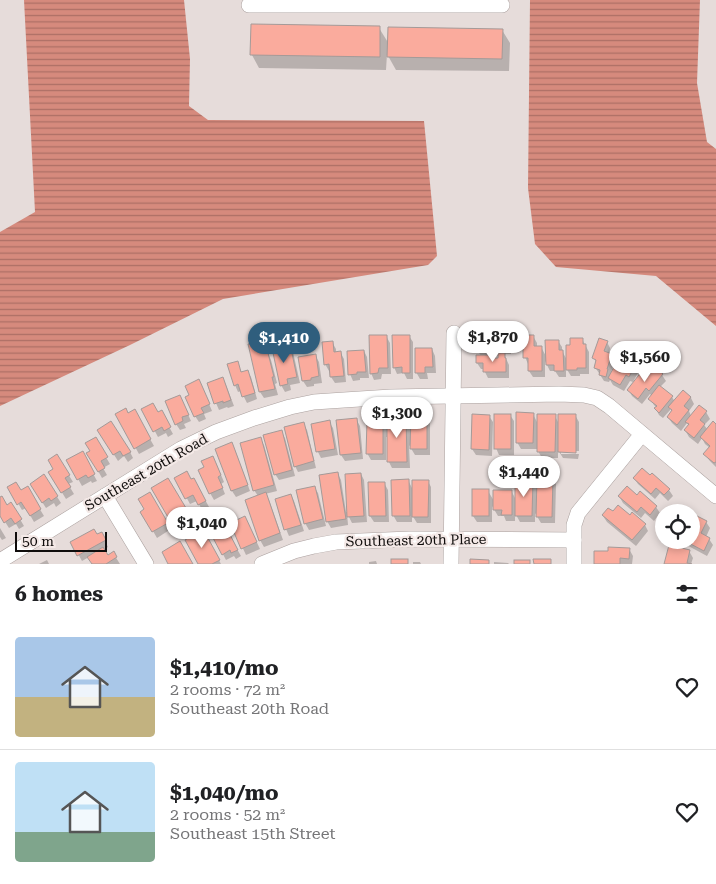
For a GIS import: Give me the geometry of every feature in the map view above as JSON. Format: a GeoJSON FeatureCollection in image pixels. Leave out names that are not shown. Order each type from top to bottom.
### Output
{"type":"FeatureCollection","features":[{"type":"Feature","properties":{"kind":"street"},"geometry":{"type":"LineString","coordinates":[[249,4],[301,2],[502,5]]}},
{"type":"Feature","properties":{"kind":"street"},"geometry":{"type":"LineString","coordinates":[[451,564],[454,333]]}},
{"type":"Feature","properties":{"kind":"street","name":"Southeast 20th Road"},"geometry":{"type":"LineString","coordinates":[[0,561],[181,449],[216,432],[254,418],[314,402],[391,396],[560,394],[584,395],[597,398],[716,496]]}},
{"type":"Feature","properties":{"kind":"street"},"geometry":{"type":"LineString","coordinates":[[574,564],[574,525],[578,513],[642,434]]}},
{"type":"Feature","properties":{"kind":"street"},"geometry":{"type":"LineString","coordinates":[[105,496],[146,564]]}},
{"type":"Feature","properties":{"kind":"street","name":"Southeast 20th Place"},"geometry":{"type":"LineString","coordinates":[[262,564],[314,546],[336,542],[451,539],[574,540]]}},
{"type":"Feature","properties":{"kind":"shaded area"},"geometry":{"type":"Polygon","coordinates":[[[24,0],[184,0],[190,59],[189,106],[208,120],[424,121],[437,256],[428,265],[223,299],[0,406],[0,232],[35,212],[24,0]]]}},
{"type":"Feature","properties":{"kind":"shaded area"},"geometry":{"type":"Polygon","coordinates":[[[530,0],[700,0],[697,83],[707,142],[716,149],[716,326],[656,276],[556,267],[535,244],[528,188],[530,0]]]}},
{"type":"Feature","properties":{"kind":"building"},"geometry":{"type":"Polygon","coordinates":[[[251,24],[380,26],[380,57],[250,55],[251,24]]]}},
{"type":"Feature","properties":{"kind":"building"},"geometry":{"type":"Polygon","coordinates":[[[388,27],[503,29],[502,59],[387,57],[388,27]]]}},
{"type":"Feature","properties":{"kind":"building"},"geometry":{"type":"Polygon","coordinates":[[[508,328],[508,348],[475,349],[474,329],[508,328]]]}},
{"type":"Feature","properties":{"kind":"building"},"geometry":{"type":"Polygon","coordinates":[[[369,335],[387,335],[388,368],[379,368],[378,373],[370,374],[369,335]]]}},
{"type":"Feature","properties":{"kind":"building"},"geometry":{"type":"Polygon","coordinates":[[[392,335],[410,335],[410,373],[402,373],[402,367],[393,368],[392,335]]]}},
{"type":"Feature","properties":{"kind":"building"},"geometry":{"type":"Polygon","coordinates":[[[523,335],[534,335],[534,346],[542,346],[542,371],[528,371],[528,358],[523,358],[523,335]]]}},
{"type":"Feature","properties":{"kind":"building"},"geometry":{"type":"Polygon","coordinates":[[[570,338],[583,338],[583,344],[586,344],[586,368],[566,370],[566,345],[570,345],[570,338]]]}},
{"type":"Feature","properties":{"kind":"building"},"geometry":{"type":"Polygon","coordinates":[[[599,338],[608,341],[604,351],[612,354],[606,377],[599,375],[600,370],[594,368],[596,360],[592,358],[599,338]]]}},
{"type":"Feature","properties":{"kind":"building"},"geometry":{"type":"Polygon","coordinates":[[[545,340],[559,340],[559,350],[563,350],[564,371],[554,371],[554,365],[546,365],[545,340]]]}},
{"type":"Feature","properties":{"kind":"building"},"geometry":{"type":"Polygon","coordinates":[[[264,341],[274,377],[272,377],[275,389],[259,392],[248,344],[264,341]]]}},
{"type":"Feature","properties":{"kind":"building"},"geometry":{"type":"Polygon","coordinates":[[[333,341],[334,352],[341,351],[344,376],[330,377],[329,364],[324,365],[322,342],[333,341]]]}},
{"type":"Feature","properties":{"kind":"building"},"geometry":{"type":"Polygon","coordinates":[[[290,344],[297,377],[287,379],[288,384],[280,386],[272,348],[290,344]]]}},
{"type":"Feature","properties":{"kind":"building"},"geometry":{"type":"Polygon","coordinates":[[[415,348],[432,348],[433,367],[425,367],[425,373],[415,373],[415,348]]]}},
{"type":"Feature","properties":{"kind":"building"},"geometry":{"type":"Polygon","coordinates":[[[364,350],[366,372],[348,375],[347,351],[364,350]]]}},
{"type":"Feature","properties":{"kind":"building"},"geometry":{"type":"Polygon","coordinates":[[[632,351],[640,356],[629,377],[626,375],[620,385],[608,378],[620,356],[627,360],[632,351]]]}},
{"type":"Feature","properties":{"kind":"building"},"geometry":{"type":"Polygon","coordinates":[[[498,353],[505,353],[506,372],[483,372],[483,363],[476,363],[476,355],[495,355],[495,358],[498,358],[498,353]]]}},
{"type":"Feature","properties":{"kind":"building"},"geometry":{"type":"Polygon","coordinates":[[[316,354],[319,376],[311,378],[311,380],[302,381],[298,357],[316,354]]]}},
{"type":"Feature","properties":{"kind":"building"},"geometry":{"type":"Polygon","coordinates":[[[238,361],[241,372],[248,370],[255,393],[242,397],[238,384],[234,386],[227,364],[238,361]]]}},
{"type":"Feature","properties":{"kind":"building"},"geometry":{"type":"Polygon","coordinates":[[[655,367],[663,374],[649,391],[646,388],[638,399],[627,390],[642,371],[648,376],[655,367]]]}},
{"type":"Feature","properties":{"kind":"building"},"geometry":{"type":"Polygon","coordinates":[[[223,377],[231,400],[214,404],[207,383],[223,377]]]}},
{"type":"Feature","properties":{"kind":"building"},"geometry":{"type":"Polygon","coordinates":[[[199,379],[210,404],[201,408],[204,413],[194,417],[185,397],[189,395],[185,386],[199,379]]]}},
{"type":"Feature","properties":{"kind":"building"},"geometry":{"type":"Polygon","coordinates":[[[659,385],[673,396],[659,413],[654,408],[657,406],[648,399],[659,385]]]}},
{"type":"Feature","properties":{"kind":"building"},"geometry":{"type":"Polygon","coordinates":[[[683,390],[691,397],[684,406],[689,410],[677,425],[667,417],[672,410],[668,407],[683,390]]]}},
{"type":"Feature","properties":{"kind":"building"},"geometry":{"type":"Polygon","coordinates":[[[180,395],[189,415],[182,417],[183,421],[175,425],[165,401],[180,395]]]}},
{"type":"Feature","properties":{"kind":"building"},"geometry":{"type":"Polygon","coordinates":[[[153,403],[158,412],[162,410],[171,427],[164,431],[162,427],[153,432],[141,409],[153,403]]]}},
{"type":"Feature","properties":{"kind":"building"},"geometry":{"type":"Polygon","coordinates":[[[699,405],[707,411],[700,420],[705,424],[694,438],[684,430],[689,424],[685,422],[699,405]]]}},
{"type":"Feature","properties":{"kind":"building"},"geometry":{"type":"Polygon","coordinates":[[[126,408],[128,413],[135,409],[151,439],[134,449],[115,414],[126,408]]]}},
{"type":"Feature","properties":{"kind":"building"},"geometry":{"type":"Polygon","coordinates":[[[516,412],[534,413],[533,443],[516,443],[516,412]]]}},
{"type":"Feature","properties":{"kind":"building"},"geometry":{"type":"Polygon","coordinates":[[[472,414],[490,415],[489,450],[471,449],[472,414]]]}},
{"type":"Feature","properties":{"kind":"building"},"geometry":{"type":"Polygon","coordinates":[[[494,414],[511,414],[511,449],[494,449],[494,414]]]}},
{"type":"Feature","properties":{"kind":"building"},"geometry":{"type":"Polygon","coordinates":[[[537,414],[556,414],[555,452],[537,452],[537,414]]]}},
{"type":"Feature","properties":{"kind":"building"},"geometry":{"type":"Polygon","coordinates":[[[558,414],[576,414],[576,453],[558,452],[558,414]]]}},
{"type":"Feature","properties":{"kind":"building"},"geometry":{"type":"Polygon","coordinates":[[[387,415],[406,415],[407,462],[387,462],[387,415]]]}},
{"type":"Feature","properties":{"kind":"building"},"geometry":{"type":"Polygon","coordinates":[[[411,416],[427,417],[427,449],[410,449],[411,416]]]}},
{"type":"Feature","properties":{"kind":"building"},"geometry":{"type":"Polygon","coordinates":[[[357,418],[361,453],[340,455],[336,420],[357,418]]]}},
{"type":"Feature","properties":{"kind":"building"},"geometry":{"type":"Polygon","coordinates":[[[330,420],[335,449],[316,452],[311,424],[330,420]]]}},
{"type":"Feature","properties":{"kind":"building"},"geometry":{"type":"Polygon","coordinates":[[[111,421],[131,452],[123,456],[120,451],[113,455],[97,430],[111,421]]]}},
{"type":"Feature","properties":{"kind":"building"},"geometry":{"type":"Polygon","coordinates":[[[367,421],[383,421],[383,454],[366,454],[367,421]]]}},
{"type":"Feature","properties":{"kind":"building"},"geometry":{"type":"Polygon","coordinates":[[[713,421],[716,424],[716,462],[714,463],[703,454],[710,446],[700,437],[713,421]]]}},
{"type":"Feature","properties":{"kind":"building"},"geometry":{"type":"Polygon","coordinates":[[[304,422],[314,461],[294,467],[284,427],[304,422]]]}},
{"type":"Feature","properties":{"kind":"building"},"geometry":{"type":"Polygon","coordinates":[[[282,430],[292,470],[274,475],[263,435],[282,430]]]}},
{"type":"Feature","properties":{"kind":"building"},"geometry":{"type":"Polygon","coordinates":[[[96,437],[108,457],[101,461],[105,468],[98,472],[86,453],[90,451],[85,443],[96,437]]]}},
{"type":"Feature","properties":{"kind":"building"},"geometry":{"type":"Polygon","coordinates":[[[261,437],[274,485],[253,491],[240,443],[261,437]]]}},
{"type":"Feature","properties":{"kind":"building"},"geometry":{"type":"Polygon","coordinates":[[[232,442],[248,485],[231,491],[215,449],[232,442]]]}},
{"type":"Feature","properties":{"kind":"building"},"geometry":{"type":"Polygon","coordinates":[[[83,451],[95,474],[88,478],[86,475],[77,480],[66,460],[83,451]]]}},
{"type":"Feature","properties":{"kind":"building"},"geometry":{"type":"Polygon","coordinates":[[[57,454],[70,475],[65,478],[71,487],[61,493],[48,472],[53,469],[48,460],[57,454]]]}},
{"type":"Feature","properties":{"kind":"building"},"geometry":{"type":"Polygon","coordinates":[[[213,456],[221,475],[218,477],[223,488],[209,494],[198,470],[204,467],[201,461],[213,456]]]}},
{"type":"Feature","properties":{"kind":"building"},"geometry":{"type":"Polygon","coordinates":[[[642,468],[650,475],[652,473],[670,489],[664,495],[656,488],[651,494],[633,478],[642,468]]]}},
{"type":"Feature","properties":{"kind":"building"},"geometry":{"type":"Polygon","coordinates":[[[187,471],[191,479],[194,478],[206,501],[198,505],[193,495],[185,499],[174,478],[187,471]]]}},
{"type":"Feature","properties":{"kind":"building"},"geometry":{"type":"Polygon","coordinates":[[[338,472],[346,519],[326,522],[319,475],[338,472]]]}},
{"type":"Feature","properties":{"kind":"building"},"geometry":{"type":"Polygon","coordinates":[[[361,473],[364,516],[347,517],[345,474],[361,473]]]}},
{"type":"Feature","properties":{"kind":"building"},"geometry":{"type":"Polygon","coordinates":[[[44,474],[58,496],[51,501],[49,498],[42,503],[30,484],[44,474]]]}},
{"type":"Feature","properties":{"kind":"building"},"geometry":{"type":"Polygon","coordinates":[[[537,477],[553,477],[552,517],[536,517],[537,477]]]}},
{"type":"Feature","properties":{"kind":"building"},"geometry":{"type":"Polygon","coordinates":[[[168,478],[186,508],[169,519],[151,488],[168,478]]]}},
{"type":"Feature","properties":{"kind":"building"},"geometry":{"type":"Polygon","coordinates":[[[409,479],[410,516],[392,516],[391,480],[409,479]]]}},
{"type":"Feature","properties":{"kind":"building"},"geometry":{"type":"Polygon","coordinates":[[[515,479],[533,480],[532,516],[515,516],[515,479]]]}},
{"type":"Feature","properties":{"kind":"building"},"geometry":{"type":"Polygon","coordinates":[[[412,480],[429,480],[428,517],[412,517],[412,480]]]}},
{"type":"Feature","properties":{"kind":"building"},"geometry":{"type":"Polygon","coordinates":[[[16,482],[21,490],[28,486],[41,509],[30,516],[21,502],[17,505],[7,487],[16,482]]]}},
{"type":"Feature","properties":{"kind":"building"},"geometry":{"type":"Polygon","coordinates":[[[368,482],[385,482],[386,516],[369,516],[368,482]]]}},
{"type":"Feature","properties":{"kind":"building"},"geometry":{"type":"Polygon","coordinates":[[[315,486],[323,519],[304,524],[296,490],[315,486]]]}},
{"type":"Feature","properties":{"kind":"building"},"geometry":{"type":"Polygon","coordinates":[[[627,486],[637,495],[640,491],[655,504],[655,509],[650,515],[641,507],[637,512],[618,496],[627,486]]]}},
{"type":"Feature","properties":{"kind":"building"},"geometry":{"type":"Polygon","coordinates":[[[472,489],[489,489],[489,516],[472,516],[472,489]]]}},
{"type":"Feature","properties":{"kind":"building"},"geometry":{"type":"Polygon","coordinates":[[[493,490],[512,490],[512,515],[501,515],[502,510],[493,510],[493,490]]]}},
{"type":"Feature","properties":{"kind":"building"},"geometry":{"type":"Polygon","coordinates":[[[150,492],[168,523],[152,532],[140,512],[144,509],[138,499],[150,492]]]}},
{"type":"Feature","properties":{"kind":"building"},"geometry":{"type":"Polygon","coordinates":[[[266,492],[280,533],[259,541],[245,500],[266,492]]]}},
{"type":"Feature","properties":{"kind":"building"},"geometry":{"type":"Polygon","coordinates":[[[291,494],[301,525],[284,530],[275,499],[291,494]]]}},
{"type":"Feature","properties":{"kind":"building"},"geometry":{"type":"Polygon","coordinates":[[[2,496],[7,505],[11,502],[22,519],[15,524],[11,518],[4,523],[0,516],[0,497],[2,496]]]}},
{"type":"Feature","properties":{"kind":"building"},"geometry":{"type":"Polygon","coordinates":[[[618,505],[630,515],[632,512],[646,524],[632,540],[602,515],[608,508],[613,511],[618,505]]]}},
{"type":"Feature","properties":{"kind":"building"},"geometry":{"type":"Polygon","coordinates":[[[245,516],[257,542],[241,549],[230,523],[245,516]]]}},
{"type":"Feature","properties":{"kind":"building"},"geometry":{"type":"Polygon","coordinates":[[[700,518],[707,521],[701,533],[710,538],[704,551],[700,549],[700,518]]]}},
{"type":"Feature","properties":{"kind":"building"},"geometry":{"type":"Polygon","coordinates":[[[226,527],[238,550],[231,553],[230,550],[222,555],[211,534],[226,527]]]}},
{"type":"Feature","properties":{"kind":"building"},"geometry":{"type":"Polygon","coordinates":[[[94,529],[97,534],[102,532],[106,540],[77,556],[70,542],[94,529]]]}},
{"type":"Feature","properties":{"kind":"building"},"geometry":{"type":"Polygon","coordinates":[[[203,529],[220,560],[212,564],[198,564],[185,540],[203,529]]]}},
{"type":"Feature","properties":{"kind":"building"},"geometry":{"type":"Polygon","coordinates":[[[180,541],[193,564],[168,564],[162,552],[180,541]]]}},
{"type":"Feature","properties":{"kind":"building"},"geometry":{"type":"Polygon","coordinates":[[[103,547],[108,555],[114,551],[117,557],[106,564],[92,564],[87,557],[103,547]]]}},
{"type":"Feature","properties":{"kind":"building"},"geometry":{"type":"Polygon","coordinates":[[[608,547],[630,548],[629,559],[620,558],[620,564],[594,564],[594,551],[608,551],[608,547]]]}},
{"type":"Feature","properties":{"kind":"building"},"geometry":{"type":"Polygon","coordinates":[[[668,549],[690,550],[687,563],[692,564],[664,564],[668,549]]]}},
{"type":"Feature","properties":{"kind":"building"},"geometry":{"type":"Polygon","coordinates":[[[391,559],[408,559],[408,564],[391,564],[391,559]]]}},
{"type":"Feature","properties":{"kind":"building"},"geometry":{"type":"Polygon","coordinates":[[[470,559],[489,560],[489,564],[470,564],[470,559]]]}},
{"type":"Feature","properties":{"kind":"building"},"geometry":{"type":"Polygon","coordinates":[[[533,559],[551,559],[551,564],[534,564],[533,559]]]}},
{"type":"Feature","properties":{"kind":"building"},"geometry":{"type":"Polygon","coordinates":[[[514,560],[530,560],[530,564],[514,564],[514,560]]]}}]}
